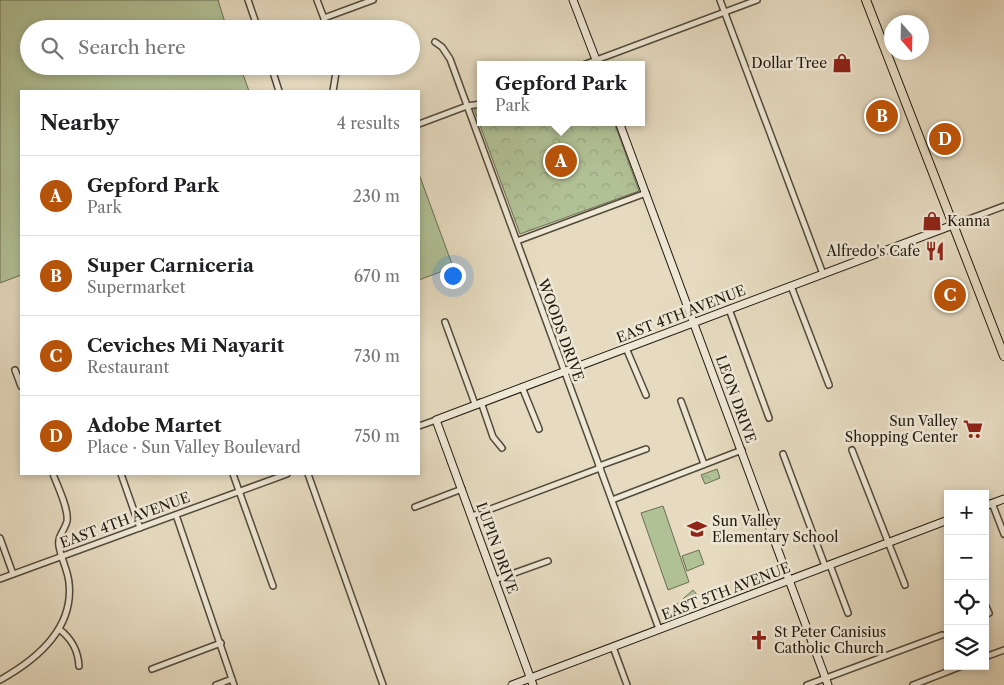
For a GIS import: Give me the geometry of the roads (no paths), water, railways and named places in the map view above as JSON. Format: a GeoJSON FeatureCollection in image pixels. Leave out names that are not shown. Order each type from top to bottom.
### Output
{"type":"FeatureCollection","features":[{"type":"Feature","properties":{"kind":"main road"},"geometry":{"type":"LineString","coordinates":[[866,0],[1004,356]]}},
{"type":"Feature","properties":{"kind":"street"},"geometry":{"type":"LineString","coordinates":[[248,0],[255,20]]}},
{"type":"Feature","properties":{"kind":"street"},"geometry":{"type":"LineString","coordinates":[[318,0],[324,18],[373,0]]}},
{"type":"Feature","properties":{"kind":"street"},"geometry":{"type":"LineString","coordinates":[[574,0],[597,61]]}},
{"type":"Feature","properties":{"kind":"street"},"geometry":{"type":"LineString","coordinates":[[720,0],[823,274]]}},
{"type":"Feature","properties":{"kind":"street"},"geometry":{"type":"LineString","coordinates":[[600,61],[757,0]]}},
{"type":"Feature","properties":{"kind":"street","name":"WOODS DRIVE"},"geometry":{"type":"LineString","coordinates":[[435,42],[442,47],[450,59],[659,629]]}},
{"type":"Feature","properties":{"kind":"street"},"geometry":{"type":"LineString","coordinates":[[274,75],[279,90]]}},
{"type":"Feature","properties":{"kind":"street"},"geometry":{"type":"LineString","coordinates":[[333,90],[336,75]]}},
{"type":"Feature","properties":{"kind":"street"},"geometry":{"type":"LineString","coordinates":[[420,124],[467,106],[477,105]]}},
{"type":"Feature","properties":{"kind":"street","name":"LEON DRIVE"},"geometry":{"type":"LineString","coordinates":[[621,126],[827,682]]}},
{"type":"Feature","properties":{"kind":"street"},"geometry":{"type":"LineString","coordinates":[[517,242],[646,193]]}},
{"type":"Feature","properties":{"kind":"street"},"geometry":{"type":"LineString","coordinates":[[953,225],[1004,206]]}},
{"type":"Feature","properties":{"kind":"street","name":"EAST 4TH AVENUE"},"geometry":{"type":"LineString","coordinates":[[420,426],[953,225]]}},
{"type":"Feature","properties":{"kind":"street"},"geometry":{"type":"LineString","coordinates":[[791,286],[829,386]]}},
{"type":"Feature","properties":{"kind":"street"},"geometry":{"type":"LineString","coordinates":[[729,309],[769,418]]}},
{"type":"Feature","properties":{"kind":"street"},"geometry":{"type":"LineString","coordinates":[[445,322],[478,403],[493,436],[502,448]]}},
{"type":"Feature","properties":{"kind":"street"},"geometry":{"type":"LineString","coordinates":[[626,348],[646,395]]}},
{"type":"Feature","properties":{"kind":"street"},"geometry":{"type":"LineString","coordinates":[[15,370],[20,383]]}},
{"type":"Feature","properties":{"kind":"street"},"geometry":{"type":"LineString","coordinates":[[522,387],[539,429]]}},
{"type":"Feature","properties":{"kind":"street"},"geometry":{"type":"LineString","coordinates":[[681,402],[704,464]]}},
{"type":"Feature","properties":{"kind":"street","name":"LUPIN DRIVE"},"geometry":{"type":"LineString","coordinates":[[436,420],[532,682]]}},
{"type":"Feature","properties":{"kind":"street"},"geometry":{"type":"LineString","coordinates":[[472,516],[646,449]]}},
{"type":"Feature","properties":{"kind":"street"},"geometry":{"type":"LineString","coordinates":[[612,500],[742,450]]}},
{"type":"Feature","properties":{"kind":"street"},"geometry":{"type":"LineString","coordinates":[[852,450],[905,585]]}},
{"type":"Feature","properties":{"kind":"street"},"geometry":{"type":"LineString","coordinates":[[783,454],[827,566],[848,612]]}},
{"type":"Feature","properties":{"kind":"street"},"geometry":{"type":"LineString","coordinates":[[0,680],[36,657],[59,629],[67,612],[70,594],[68,576],[59,542],[67,517],[52,475]]}},
{"type":"Feature","properties":{"kind":"street"},"geometry":{"type":"LineString","coordinates":[[121,475],[140,528]]}},
{"type":"Feature","properties":{"kind":"street"},"geometry":{"type":"LineString","coordinates":[[233,475],[273,586]]}},
{"type":"Feature","properties":{"kind":"street","name":"EAST 4TH AVENUE"},"geometry":{"type":"LineString","coordinates":[[0,579],[284,475]]}},
{"type":"Feature","properties":{"kind":"street"},"geometry":{"type":"LineString","coordinates":[[308,475],[382,685]]}},
{"type":"Feature","properties":{"kind":"street"},"geometry":{"type":"LineString","coordinates":[[415,507],[462,489]]}},
{"type":"Feature","properties":{"kind":"street"},"geometry":{"type":"LineString","coordinates":[[1004,499],[989,505],[1004,534]]}},
{"type":"Feature","properties":{"kind":"street"},"geometry":{"type":"LineString","coordinates":[[176,515],[233,682],[216,685]]}},
{"type":"Feature","properties":{"kind":"street","name":"EAST 5TH AVENUE"},"geometry":{"type":"LineString","coordinates":[[512,685],[532,682],[659,629],[944,522]]}},
{"type":"Feature","properties":{"kind":"street"},"geometry":{"type":"LineString","coordinates":[[0,538],[13,574]]}},
{"type":"Feature","properties":{"kind":"street"},"geometry":{"type":"LineString","coordinates":[[496,580],[548,561]]}},
{"type":"Feature","properties":{"kind":"street"},"geometry":{"type":"LineString","coordinates":[[59,629],[66,634],[75,646],[79,666]]}},
{"type":"Feature","properties":{"kind":"street"},"geometry":{"type":"LineString","coordinates":[[807,685],[827,682],[942,636]]}},
{"type":"Feature","properties":{"kind":"street"},"geometry":{"type":"LineString","coordinates":[[152,669],[220,644]]}},
{"type":"Feature","properties":{"kind":"street"},"geometry":{"type":"LineString","coordinates":[[613,647],[627,685]]}},
{"type":"Feature","properties":{"kind":"street"},"geometry":{"type":"LineString","coordinates":[[989,656],[1003,653]]}},
{"type":"Feature","properties":{"kind":"street"},"geometry":{"type":"LineString","coordinates":[[912,685],[951,670]]}},
{"type":"Feature","properties":{"kind":"place","name":"Dollar Tree"},"geometry":{"type":"Point","coordinates":[842,63]}},
{"type":"Feature","properties":{"kind":"place","name":"Super Carniceria"},"geometry":{"type":"Point","coordinates":[882,116]}},
{"type":"Feature","properties":{"kind":"place","name":"Adobe Martet"},"geometry":{"type":"Point","coordinates":[945,139]}},
{"type":"Feature","properties":{"kind":"place","name":"Gepford Park"},"geometry":{"type":"Point","coordinates":[561,161]}},
{"type":"Feature","properties":{"kind":"place","name":"Kanna"},"geometry":{"type":"Point","coordinates":[932,221]}},
{"type":"Feature","properties":{"kind":"place","name":"Alfredo's Cafe"},"geometry":{"type":"Point","coordinates":[935,251]}},
{"type":"Feature","properties":{"kind":"place","name":"Ceviches Mi Nayarit"},"geometry":{"type":"Point","coordinates":[950,295]}},
{"type":"Feature","properties":{"kind":"place","name":"Sun Valley Shopping Center"},"geometry":{"type":"Point","coordinates":[973,429]}},
{"type":"Feature","properties":{"kind":"place","name":"Sun Valley Elementary School"},"geometry":{"type":"Point","coordinates":[697,529]}},
{"type":"Feature","properties":{"kind":"place","name":"St Peter Canisius Catholic Church"},"geometry":{"type":"Point","coordinates":[759,640]}}]}
